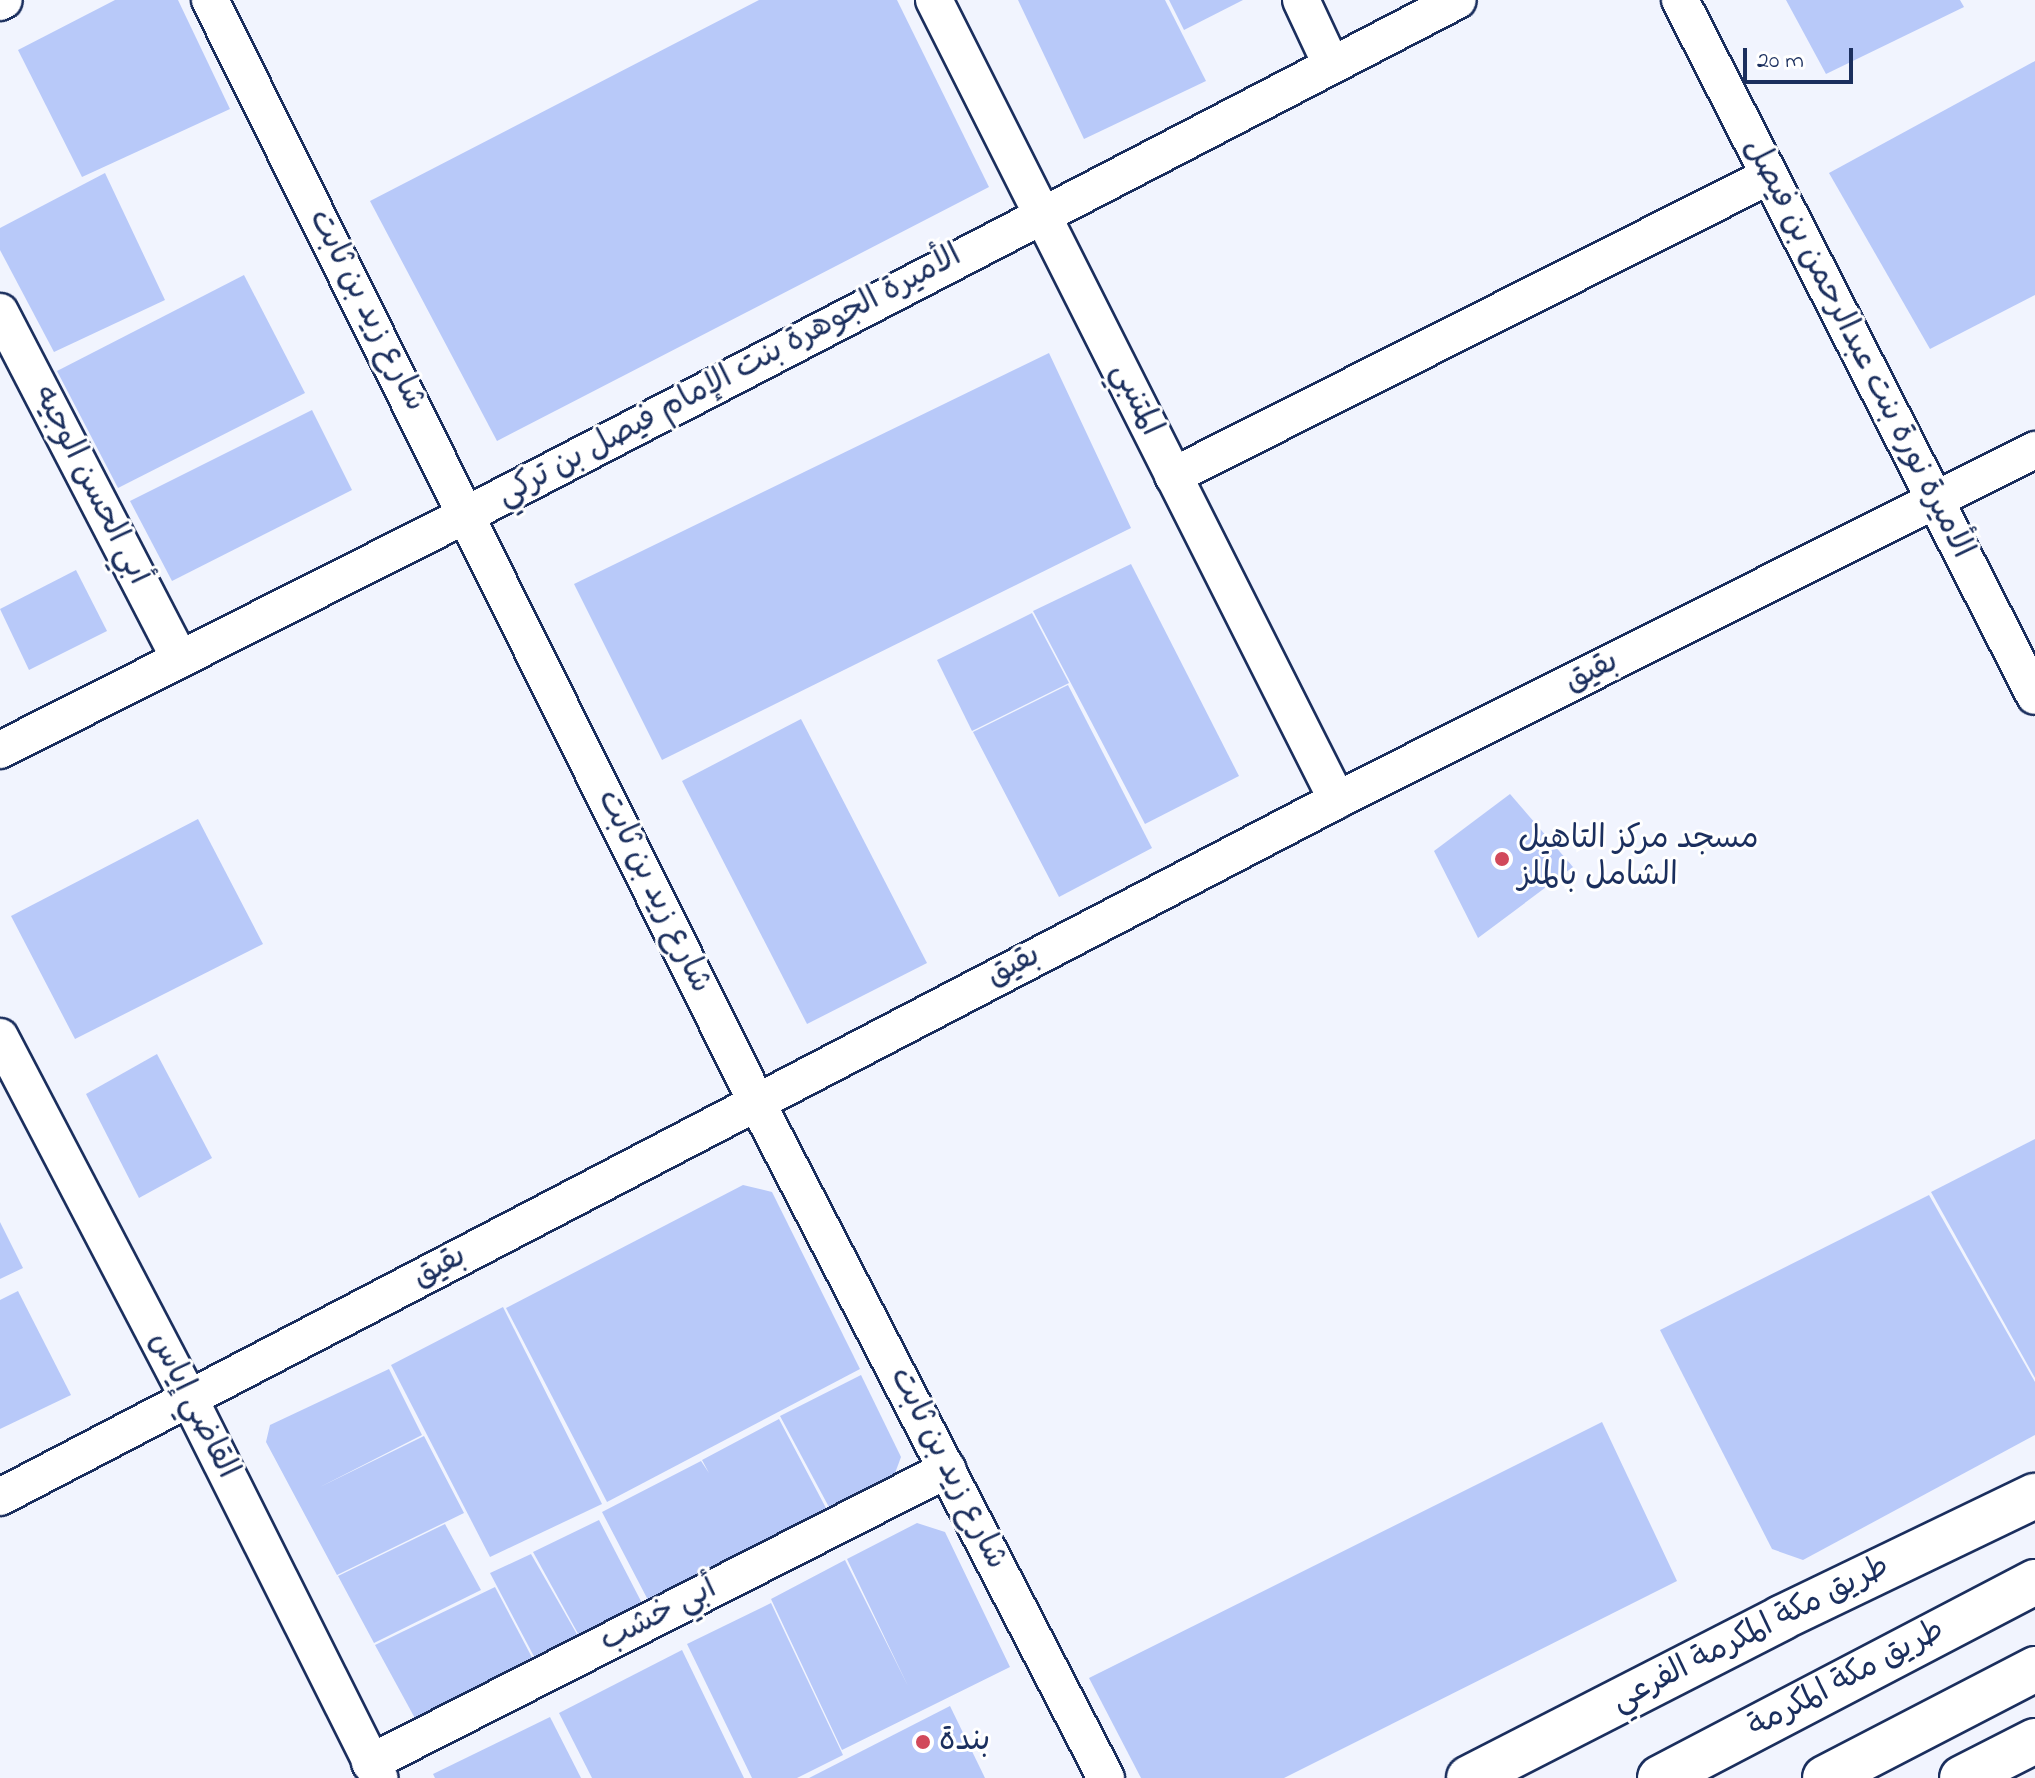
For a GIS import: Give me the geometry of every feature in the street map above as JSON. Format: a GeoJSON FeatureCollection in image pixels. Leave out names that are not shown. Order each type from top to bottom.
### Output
{"type":"FeatureCollection","features":[{"type":"Feature","properties":{"kind":"main road","name":"طريق مكة المكرمة الفرعي"},"geometry":{"type":"LineString","coordinates":[[1469,1778],[1781,1618],[2035,1496]]}},
{"type":"Feature","properties":{"kind":"main road","name":"طريق مكة المكرمة"},"geometry":{"type":"LineString","coordinates":[[1660,1778],[2035,1582]]}},
{"type":"Feature","properties":{"kind":"main road"},"geometry":{"type":"LineString","coordinates":[[1825,1778],[2035,1669]]}},
{"type":"Feature","properties":{"kind":"main road"},"geometry":{"type":"LineString","coordinates":[[1962,1778],[2035,1741]]}},
{"type":"Feature","properties":{"kind":"street","name":"شارع زيد بن ثابت"},"geometry":{"type":"LineString","coordinates":[[210,0],[468,514],[756,1101],[1106,1778]]}},
{"type":"Feature","properties":{"kind":"street","name":"المتنبي"},"geometry":{"type":"LineString","coordinates":[[934,0],[1044,213],[1337,800]]}},
{"type":"Feature","properties":{"kind":"street"},"geometry":{"type":"LineString","coordinates":[[1301,0],[1331,64]]}},
{"type":"Feature","properties":{"kind":"street","name":"الأميرة الجوهرة بنت الإمام فيصل بن تركي"},"geometry":{"type":"LineString","coordinates":[[0,750],[468,514],[1458,0]]}},
{"type":"Feature","properties":{"kind":"street","name":"الأميرة نورة بنت عبدالرحمن بن فيصل"},"geometry":{"type":"LineString","coordinates":[[1680,0],[1767,177],[2035,696]]}},
{"type":"Feature","properties":{"kind":"street"},"geometry":{"type":"LineString","coordinates":[[1173,476],[1767,177]]}},
{"type":"Feature","properties":{"kind":"street","name":"أبي الحسن الوجيه"},"geometry":{"type":"LineString","coordinates":[[0,312],[180,659]]}},
{"type":"Feature","properties":{"kind":"street","name":"بقيق"},"geometry":{"type":"LineString","coordinates":[[0,1497],[1337,800],[2035,450]]}},
{"type":"Feature","properties":{"kind":"street","name":"القاضي إياس"},"geometry":{"type":"LineString","coordinates":[[0,1037],[190,1400],[374,1770]]}},
{"type":"Feature","properties":{"kind":"street","name":"أبي خشب"},"geometry":{"type":"LineString","coordinates":[[374,1770],[948,1469]]}},
{"type":"Feature","properties":{"kind":"building"},"geometry":{"type":"Polygon","coordinates":[[[115,0],[178,0],[230,109],[82,177],[18,50],[115,0]]]}},
{"type":"Feature","properties":{"kind":"building"},"geometry":{"type":"Polygon","coordinates":[[[759,0],[897,0],[989,187],[497,441],[370,201],[759,0]]]}},
{"type":"Feature","properties":{"kind":"building"},"geometry":{"type":"Polygon","coordinates":[[[1018,0],[1165,0],[1206,81],[1084,139],[1018,0]]]}},
{"type":"Feature","properties":{"kind":"building"},"geometry":{"type":"Polygon","coordinates":[[[1169,0],[1243,0],[1184,30],[1169,0]]]}},
{"type":"Feature","properties":{"kind":"building"},"geometry":{"type":"Polygon","coordinates":[[[1786,0],[1960,0],[1964,7],[1826,74],[1786,0]]]}},
{"type":"Feature","properties":{"kind":"building"},"geometry":{"type":"Polygon","coordinates":[[[2035,61],[2035,295],[1930,349],[1829,173],[2035,61]]]}},
{"type":"Feature","properties":{"kind":"building"},"geometry":{"type":"Polygon","coordinates":[[[105,173],[165,300],[54,352],[0,250],[0,228],[105,173]]]}},
{"type":"Feature","properties":{"kind":"building"},"geometry":{"type":"Polygon","coordinates":[[[244,275],[305,393],[118,488],[57,371],[244,275]]]}},
{"type":"Feature","properties":{"kind":"building"},"geometry":{"type":"Polygon","coordinates":[[[1049,353],[1131,528],[662,760],[574,584],[1049,353]]]}},
{"type":"Feature","properties":{"kind":"building"},"geometry":{"type":"Polygon","coordinates":[[[312,410],[352,490],[172,581],[130,501],[312,410]]]}},
{"type":"Feature","properties":{"kind":"building"},"geometry":{"type":"Polygon","coordinates":[[[1131,564],[1239,776],[1145,824],[1033,611],[1131,564]]]}},
{"type":"Feature","properties":{"kind":"building"},"geometry":{"type":"Polygon","coordinates":[[[76,570],[107,631],[29,670],[0,609],[76,570]]]}},
{"type":"Feature","properties":{"kind":"building"},"geometry":{"type":"Polygon","coordinates":[[[1032,613],[1069,683],[972,731],[937,660],[1032,613]]]}},
{"type":"Feature","properties":{"kind":"building"},"geometry":{"type":"Polygon","coordinates":[[[1068,685],[1152,848],[1059,897],[973,732],[1068,685]]]}},
{"type":"Feature","properties":{"kind":"building"},"geometry":{"type":"Polygon","coordinates":[[[801,719],[927,963],[807,1024],[682,781],[801,719]]]}},
{"type":"Feature","properties":{"kind":"building","name":"مسجد مركز التاهيل الشامل بالملز"},"geometry":{"type":"Polygon","coordinates":[[[1510,794],[1573,867],[1478,938],[1434,851],[1510,794]]]}},
{"type":"Feature","properties":{"kind":"building"},"geometry":{"type":"Polygon","coordinates":[[[198,819],[263,944],[75,1039],[11,916],[198,819]]]}},
{"type":"Feature","properties":{"kind":"building"},"geometry":{"type":"Polygon","coordinates":[[[157,1054],[212,1158],[139,1198],[86,1094],[157,1054]]]}},
{"type":"Feature","properties":{"kind":"building"},"geometry":{"type":"Polygon","coordinates":[[[2035,1139],[2035,1378],[1931,1192],[2035,1139]]]}},
{"type":"Feature","properties":{"kind":"building"},"geometry":{"type":"Polygon","coordinates":[[[743,1185],[772,1192],[860,1369],[607,1502],[506,1308],[743,1185]]]}},
{"type":"Feature","properties":{"kind":"building"},"geometry":{"type":"Polygon","coordinates":[[[1929,1195],[2035,1382],[2035,1435],[1803,1560],[1772,1549],[1660,1330],[1929,1195]]]}},
{"type":"Feature","properties":{"kind":"building"},"geometry":{"type":"Polygon","coordinates":[[[0,1222],[23,1268],[0,1279],[0,1222]]]}},
{"type":"Feature","properties":{"kind":"building"},"geometry":{"type":"Polygon","coordinates":[[[18,1291],[71,1395],[0,1429],[0,1300],[18,1291]]]}},
{"type":"Feature","properties":{"kind":"building"},"geometry":{"type":"Polygon","coordinates":[[[503,1307],[602,1504],[490,1557],[391,1365],[503,1307]]]}},
{"type":"Feature","properties":{"kind":"building"},"geometry":{"type":"Polygon","coordinates":[[[389,1369],[422,1435],[320,1487],[424,1436],[464,1513],[337,1575],[266,1442],[270,1425],[389,1369]]]}},
{"type":"Feature","properties":{"kind":"building"},"geometry":{"type":"Polygon","coordinates":[[[861,1375],[901,1457],[894,1476],[830,1509],[780,1416],[861,1375]]]}},
{"type":"Feature","properties":{"kind":"building"},"geometry":{"type":"Polygon","coordinates":[[[779,1419],[827,1510],[648,1600],[602,1512],[701,1461],[709,1473],[702,1460],[779,1419]]]}},
{"type":"Feature","properties":{"kind":"building"},"geometry":{"type":"Polygon","coordinates":[[[1602,1422],[1677,1581],[1284,1778],[1141,1778],[1089,1678],[1602,1422]]]}},
{"type":"Feature","properties":{"kind":"building"},"geometry":{"type":"Polygon","coordinates":[[[599,1520],[644,1607],[581,1639],[533,1552],[599,1520]]]}},
{"type":"Feature","properties":{"kind":"building"},"geometry":{"type":"Polygon","coordinates":[[[917,1523],[945,1532],[1010,1667],[842,1750],[771,1599],[845,1560],[908,1686],[847,1559],[917,1523]]]}},
{"type":"Feature","properties":{"kind":"building"},"geometry":{"type":"Polygon","coordinates":[[[445,1524],[481,1590],[374,1643],[338,1576],[445,1524]]]}},
{"type":"Feature","properties":{"kind":"building"},"geometry":{"type":"Polygon","coordinates":[[[531,1554],[582,1643],[538,1664],[490,1573],[531,1554]]]}},
{"type":"Feature","properties":{"kind":"building"},"geometry":{"type":"Polygon","coordinates":[[[495,1587],[536,1665],[417,1722],[375,1645],[495,1587]]]}},
{"type":"Feature","properties":{"kind":"building"},"geometry":{"type":"Polygon","coordinates":[[[771,1603],[843,1755],[797,1778],[752,1778],[687,1644],[771,1603]]]}},
{"type":"Feature","properties":{"kind":"building"},"geometry":{"type":"Polygon","coordinates":[[[682,1650],[744,1778],[592,1778],[559,1713],[682,1650]]]}},
{"type":"Feature","properties":{"kind":"building","name":"بندة"},"geometry":{"type":"Polygon","coordinates":[[[950,1706],[985,1778],[809,1778],[950,1706]]]}},
{"type":"Feature","properties":{"kind":"building"},"geometry":{"type":"Polygon","coordinates":[[[550,1717],[581,1778],[435,1778],[433,1774],[550,1717]]]}},
{"type":"Feature","properties":{"kind":"place","name":"مسجد مركز التاهيل الشامل بالملز"},"geometry":{"type":"Point","coordinates":[1502,859]}},
{"type":"Feature","properties":{"kind":"place","name":"بندة"},"geometry":{"type":"Point","coordinates":[923,1742]}}]}
